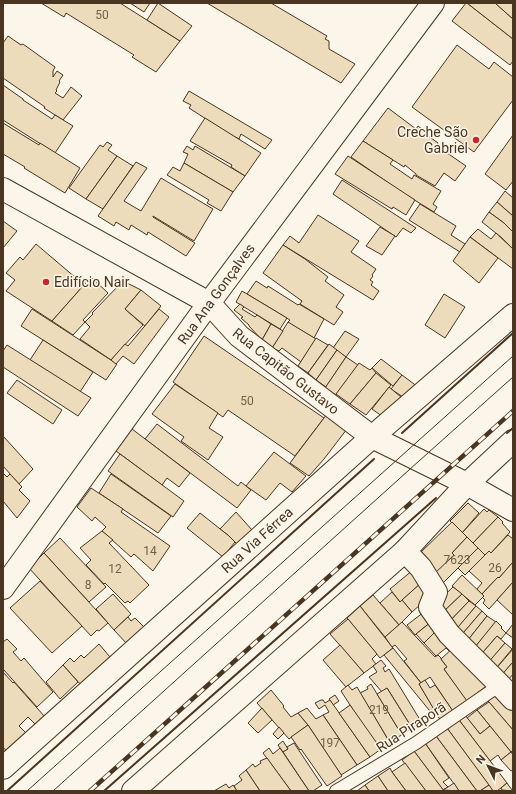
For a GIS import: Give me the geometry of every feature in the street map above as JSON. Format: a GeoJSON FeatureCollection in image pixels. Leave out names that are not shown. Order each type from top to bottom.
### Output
{"type":"FeatureCollection","features":[{"type":"Feature","properties":{"kind":"street","name":"Rua Ana Gonçalves"},"geometry":{"type":"LineString","coordinates":[[3,588],[209,303],[433,3]]}},
{"type":"Feature","properties":{"kind":"street","name":"Rua Capitão Gustavo"},"geometry":{"type":"LineString","coordinates":[[3,189],[209,303],[238,336],[372,437],[466,484],[513,510]]}},
{"type":"Feature","properties":{"kind":"street","name":"Rua Via Férrea"},"geometry":{"type":"LineString","coordinates":[[3,768],[372,437],[513,315]]}},
{"type":"Feature","properties":{"kind":"street"},"geometry":{"type":"LineString","coordinates":[[133,791],[405,551],[466,484],[513,441]]}},
{"type":"Feature","properties":{"kind":"street"},"geometry":{"type":"LineString","coordinates":[[405,551],[421,568],[436,592],[430,607],[438,619],[449,634],[507,692]]}},
{"type":"Feature","properties":{"kind":"lane","name":"Rua Piraporã"},"geometry":{"type":"LineString","coordinates":[[336,791],[416,743],[507,692]]}},
{"type":"Feature","properties":{"kind":"building"},"geometry":{"type":"Polygon","coordinates":[[[41,3],[120,3],[180,41],[156,72],[132,57],[134,55],[66,13],[64,17],[41,3]]]}},
{"type":"Feature","properties":{"kind":"building"},"geometry":{"type":"Polygon","coordinates":[[[130,3],[150,3],[144,12],[130,3]]]}},
{"type":"Feature","properties":{"kind":"building"},"geometry":{"type":"Polygon","coordinates":[[[158,3],[192,26],[180,41],[147,20],[158,3]]]}},
{"type":"Feature","properties":{"kind":"building"},"geometry":{"type":"Polygon","coordinates":[[[207,3],[271,3],[327,36],[325,39],[329,41],[329,49],[355,64],[341,83],[207,3]]]}},
{"type":"Feature","properties":{"kind":"building"},"geometry":{"type":"Polygon","coordinates":[[[466,3],[513,39],[513,61],[510,65],[452,21],[466,3]]]}},
{"type":"Feature","properties":{"kind":"building"},"geometry":{"type":"Polygon","coordinates":[[[467,3],[495,3],[513,19],[513,39],[467,3]]]}},
{"type":"Feature","properties":{"kind":"building"},"geometry":{"type":"Polygon","coordinates":[[[495,3],[513,3],[513,19],[495,3]]]}},
{"type":"Feature","properties":{"kind":"building"},"geometry":{"type":"Polygon","coordinates":[[[8,36],[21,45],[23,44],[55,67],[53,77],[57,71],[63,75],[59,81],[57,91],[55,93],[63,98],[71,87],[82,96],[63,120],[3,78],[3,43],[8,36]]]}},
{"type":"Feature","properties":{"kind":"building"},"geometry":{"type":"Polygon","coordinates":[[[457,45],[489,69],[494,62],[513,77],[513,100],[474,152],[412,107],[457,45]]]}},
{"type":"Feature","properties":{"kind":"building"},"geometry":{"type":"Polygon","coordinates":[[[3,85],[52,119],[55,115],[73,126],[55,153],[3,120],[3,85]]]}},
{"type":"Feature","properties":{"kind":"building"},"geometry":{"type":"Polygon","coordinates":[[[189,91],[272,140],[265,149],[241,134],[239,139],[231,135],[189,108],[191,105],[183,101],[189,91]]]}},
{"type":"Feature","properties":{"kind":"building"},"geometry":{"type":"Polygon","coordinates":[[[388,108],[416,129],[418,126],[438,143],[437,146],[466,166],[455,181],[444,173],[435,186],[416,175],[405,165],[404,167],[363,141],[388,108]]]}},
{"type":"Feature","properties":{"kind":"building"},"geometry":{"type":"Polygon","coordinates":[[[205,118],[261,153],[245,176],[231,167],[232,165],[190,141],[205,118]]]}},
{"type":"Feature","properties":{"kind":"building"},"geometry":{"type":"Polygon","coordinates":[[[3,123],[39,145],[40,143],[80,168],[65,193],[3,154],[3,123]]]}},
{"type":"Feature","properties":{"kind":"building"},"geometry":{"type":"Polygon","coordinates":[[[513,135],[513,181],[506,190],[485,174],[513,135]]]}},
{"type":"Feature","properties":{"kind":"building"},"geometry":{"type":"Polygon","coordinates":[[[363,141],[393,160],[390,164],[412,179],[414,175],[441,191],[433,204],[437,207],[434,212],[403,193],[351,157],[363,141]]]}},
{"type":"Feature","properties":{"kind":"building"},"geometry":{"type":"Polygon","coordinates":[[[107,142],[112,145],[108,150],[117,156],[86,199],[69,188],[100,145],[103,147],[107,142]]]}},
{"type":"Feature","properties":{"kind":"building"},"geometry":{"type":"Polygon","coordinates":[[[187,146],[193,150],[195,146],[245,176],[233,192],[184,163],[188,154],[183,152],[187,146]]]}},
{"type":"Feature","properties":{"kind":"building"},"geometry":{"type":"Polygon","coordinates":[[[117,156],[133,166],[103,209],[86,199],[117,156]]]}},
{"type":"Feature","properties":{"kind":"building"},"geometry":{"type":"Polygon","coordinates":[[[348,156],[415,200],[406,215],[393,207],[392,209],[335,174],[348,156]]]}},
{"type":"Feature","properties":{"kind":"building"},"geometry":{"type":"Polygon","coordinates":[[[136,162],[147,168],[124,201],[141,211],[161,178],[213,209],[194,241],[153,216],[195,243],[186,256],[148,232],[147,235],[131,225],[129,230],[116,222],[114,226],[98,216],[136,162]]]}},
{"type":"Feature","properties":{"kind":"building"},"geometry":{"type":"Polygon","coordinates":[[[184,163],[233,192],[221,211],[207,203],[209,200],[167,175],[173,167],[180,171],[184,163]]]}},
{"type":"Feature","properties":{"kind":"building"},"geometry":{"type":"Polygon","coordinates":[[[342,180],[416,228],[411,233],[403,228],[396,237],[333,194],[342,180]]]}},
{"type":"Feature","properties":{"kind":"building"},"geometry":{"type":"Polygon","coordinates":[[[505,191],[513,198],[513,216],[497,202],[505,191]]]}},
{"type":"Feature","properties":{"kind":"building"},"geometry":{"type":"Polygon","coordinates":[[[497,202],[513,216],[513,232],[489,212],[497,202]]]}},
{"type":"Feature","properties":{"kind":"building"},"geometry":{"type":"Polygon","coordinates":[[[420,204],[456,226],[451,235],[465,244],[460,252],[409,220],[420,204]]]}},
{"type":"Feature","properties":{"kind":"building"},"geometry":{"type":"Polygon","coordinates":[[[489,212],[513,232],[512,248],[482,222],[489,212]]]}},
{"type":"Feature","properties":{"kind":"building"},"geometry":{"type":"Polygon","coordinates":[[[318,215],[359,241],[351,252],[376,269],[370,280],[373,282],[371,285],[379,291],[373,300],[283,245],[290,236],[299,243],[318,215]]]}},
{"type":"Feature","properties":{"kind":"building"},"geometry":{"type":"Polygon","coordinates":[[[3,221],[17,231],[3,248],[3,221]]]}},
{"type":"Feature","properties":{"kind":"building"},"geometry":{"type":"Polygon","coordinates":[[[380,227],[395,236],[382,255],[366,246],[380,227]]]}},
{"type":"Feature","properties":{"kind":"building"},"geometry":{"type":"Polygon","coordinates":[[[478,229],[491,239],[496,233],[513,249],[513,269],[470,237],[478,229]]]}},
{"type":"Feature","properties":{"kind":"building"},"geometry":{"type":"Polygon","coordinates":[[[470,237],[498,258],[479,283],[453,261],[470,237]]]}},
{"type":"Feature","properties":{"kind":"building","name":"Edifício Nair"},"geometry":{"type":"Polygon","coordinates":[[[36,244],[76,278],[75,279],[83,286],[52,321],[6,291],[15,280],[6,273],[20,257],[23,260],[36,244]]]}},
{"type":"Feature","properties":{"kind":"building"},"geometry":{"type":"Polygon","coordinates":[[[283,245],[305,259],[328,277],[325,281],[344,295],[336,307],[343,312],[334,325],[300,304],[302,301],[263,273],[283,245]]]}},
{"type":"Feature","properties":{"kind":"building"},"geometry":{"type":"Polygon","coordinates":[[[91,277],[108,293],[83,320],[85,322],[73,335],[52,321],[91,277]]]}},
{"type":"Feature","properties":{"kind":"building"},"geometry":{"type":"Polygon","coordinates":[[[123,281],[141,290],[125,309],[143,325],[111,360],[80,339],[90,327],[85,322],[123,281]]]}},
{"type":"Feature","properties":{"kind":"building"},"geometry":{"type":"Polygon","coordinates":[[[256,281],[267,288],[268,286],[324,319],[314,338],[289,323],[288,322],[290,320],[247,294],[256,281]]]}},
{"type":"Feature","properties":{"kind":"building"},"geometry":{"type":"Polygon","coordinates":[[[141,290],[161,306],[145,326],[125,309],[141,290]]]}},
{"type":"Feature","properties":{"kind":"building"},"geometry":{"type":"Polygon","coordinates":[[[242,291],[287,318],[280,329],[236,302],[242,291]]]}},
{"type":"Feature","properties":{"kind":"building"},"geometry":{"type":"Polygon","coordinates":[[[444,294],[465,307],[445,338],[425,325],[444,294]]]}},
{"type":"Feature","properties":{"kind":"building"},"geometry":{"type":"Polygon","coordinates":[[[240,304],[244,307],[242,309],[255,317],[257,315],[271,324],[262,340],[241,318],[243,317],[234,310],[240,304]]]}},
{"type":"Feature","properties":{"kind":"building"},"geometry":{"type":"Polygon","coordinates":[[[32,309],[117,364],[106,380],[21,326],[32,309]]]}},
{"type":"Feature","properties":{"kind":"building"},"geometry":{"type":"Polygon","coordinates":[[[159,309],[169,317],[134,364],[123,356],[116,364],[111,360],[125,344],[128,346],[159,309]]]}},
{"type":"Feature","properties":{"kind":"building"},"geometry":{"type":"Polygon","coordinates":[[[288,322],[316,339],[301,362],[282,348],[279,351],[272,348],[288,322]]]}},
{"type":"Feature","properties":{"kind":"building"},"geometry":{"type":"Polygon","coordinates":[[[271,324],[283,331],[272,348],[262,340],[271,324]]]}},
{"type":"Feature","properties":{"kind":"building"},"geometry":{"type":"Polygon","coordinates":[[[345,331],[359,339],[346,357],[333,348],[345,331]]]}},
{"type":"Feature","properties":{"kind":"building"},"geometry":{"type":"Polygon","coordinates":[[[204,336],[324,418],[295,456],[228,410],[223,417],[173,382],[204,336]]]}},
{"type":"Feature","properties":{"kind":"building"},"geometry":{"type":"Polygon","coordinates":[[[316,338],[328,345],[308,373],[298,366],[316,338]]]}},
{"type":"Feature","properties":{"kind":"building"},"geometry":{"type":"Polygon","coordinates":[[[43,340],[93,372],[80,392],[30,360],[43,340]]]}},
{"type":"Feature","properties":{"kind":"building"},"geometry":{"type":"Polygon","coordinates":[[[329,344],[337,350],[316,380],[308,373],[329,344]]]}},
{"type":"Feature","properties":{"kind":"building"},"geometry":{"type":"Polygon","coordinates":[[[7,345],[91,398],[78,416],[3,367],[3,351],[7,345]]]}},
{"type":"Feature","properties":{"kind":"building"},"geometry":{"type":"Polygon","coordinates":[[[337,350],[346,357],[326,387],[316,380],[337,350]]]}},
{"type":"Feature","properties":{"kind":"building"},"geometry":{"type":"Polygon","coordinates":[[[346,357],[358,365],[336,395],[325,388],[346,357]]]}},
{"type":"Feature","properties":{"kind":"building"},"geometry":{"type":"Polygon","coordinates":[[[381,359],[402,375],[393,386],[372,368],[381,359]]]}},
{"type":"Feature","properties":{"kind":"building"},"geometry":{"type":"Polygon","coordinates":[[[359,363],[370,370],[372,368],[376,373],[350,404],[336,394],[359,363]]]}},
{"type":"Feature","properties":{"kind":"building"},"geometry":{"type":"Polygon","coordinates":[[[376,373],[391,385],[366,415],[350,404],[376,373]]]}},
{"type":"Feature","properties":{"kind":"building"},"geometry":{"type":"Polygon","coordinates":[[[402,375],[418,387],[403,397],[391,389],[402,375]]]}},
{"type":"Feature","properties":{"kind":"building"},"geometry":{"type":"Polygon","coordinates":[[[17,380],[62,410],[53,424],[7,393],[17,380]]]}},
{"type":"Feature","properties":{"kind":"building"},"geometry":{"type":"Polygon","coordinates":[[[175,384],[218,413],[209,428],[223,437],[208,460],[181,441],[184,437],[152,414],[175,384]]]}},
{"type":"Feature","properties":{"kind":"building"},"geometry":{"type":"Polygon","coordinates":[[[389,387],[401,397],[386,419],[372,409],[389,387]]]}},
{"type":"Feature","properties":{"kind":"building"},"geometry":{"type":"Polygon","coordinates":[[[327,414],[347,429],[309,476],[290,463],[327,414]]]}},
{"type":"Feature","properties":{"kind":"building"},"geometry":{"type":"Polygon","coordinates":[[[157,424],[238,486],[241,482],[251,490],[237,508],[145,439],[157,424]]]}},
{"type":"Feature","properties":{"kind":"building"},"geometry":{"type":"Polygon","coordinates":[[[132,429],[190,473],[179,487],[167,478],[162,485],[116,451],[132,429]]]}},
{"type":"Feature","properties":{"kind":"building"},"geometry":{"type":"Polygon","coordinates":[[[3,436],[33,469],[19,484],[3,466],[3,436]]]}},
{"type":"Feature","properties":{"kind":"building"},"geometry":{"type":"Polygon","coordinates":[[[274,452],[306,476],[292,492],[280,483],[266,500],[246,486],[274,452]]]}},
{"type":"Feature","properties":{"kind":"building"},"geometry":{"type":"Polygon","coordinates":[[[120,454],[184,501],[173,517],[108,471],[120,454]]]}},
{"type":"Feature","properties":{"kind":"building"},"geometry":{"type":"Polygon","coordinates":[[[3,473],[7,477],[10,474],[22,487],[19,490],[30,501],[17,518],[3,501],[3,473]]]}},
{"type":"Feature","properties":{"kind":"building"},"geometry":{"type":"Polygon","coordinates":[[[111,474],[171,516],[158,533],[99,493],[111,474]]]}},
{"type":"Feature","properties":{"kind":"building"},"geometry":{"type":"Polygon","coordinates":[[[91,488],[123,509],[121,512],[170,546],[153,571],[134,554],[131,557],[102,531],[106,527],[95,517],[92,521],[77,507],[91,488]]]}},
{"type":"Feature","properties":{"kind":"building"},"geometry":{"type":"Polygon","coordinates":[[[468,503],[479,513],[462,533],[450,521],[468,503]]]}},
{"type":"Feature","properties":{"kind":"building"},"geometry":{"type":"Polygon","coordinates":[[[484,509],[487,512],[489,510],[498,517],[473,543],[462,533],[484,509]]]}},
{"type":"Feature","properties":{"kind":"building"},"geometry":{"type":"Polygon","coordinates":[[[236,512],[252,530],[241,548],[220,529],[236,512]]]}},
{"type":"Feature","properties":{"kind":"building"},"geometry":{"type":"Polygon","coordinates":[[[200,513],[235,542],[223,557],[187,528],[200,513]]]}},
{"type":"Feature","properties":{"kind":"building"},"geometry":{"type":"Polygon","coordinates":[[[498,517],[510,532],[491,553],[489,551],[485,555],[473,543],[498,517]]]}},
{"type":"Feature","properties":{"kind":"building"},"geometry":{"type":"Polygon","coordinates":[[[452,522],[467,537],[452,553],[454,555],[436,573],[419,554],[452,522]]]}},
{"type":"Feature","properties":{"kind":"building"},"geometry":{"type":"Polygon","coordinates":[[[102,531],[113,540],[109,543],[149,585],[130,603],[128,601],[125,603],[86,565],[91,560],[80,548],[102,531]]]}},
{"type":"Feature","properties":{"kind":"building"},"geometry":{"type":"Polygon","coordinates":[[[508,535],[513,539],[513,562],[482,594],[477,589],[482,583],[469,571],[489,551],[491,553],[508,535]]]}},
{"type":"Feature","properties":{"kind":"building"},"geometry":{"type":"Polygon","coordinates":[[[467,537],[478,548],[443,583],[434,574],[454,555],[452,553],[467,537]]]}},
{"type":"Feature","properties":{"kind":"building"},"geometry":{"type":"Polygon","coordinates":[[[60,538],[106,587],[89,602],[44,553],[60,538]]]}},
{"type":"Feature","properties":{"kind":"building"},"geometry":{"type":"Polygon","coordinates":[[[478,548],[485,555],[465,575],[458,568],[478,548]]]}},
{"type":"Feature","properties":{"kind":"building"},"geometry":{"type":"Polygon","coordinates":[[[44,553],[108,623],[99,631],[97,630],[91,636],[29,568],[44,553]]]}},
{"type":"Feature","properties":{"kind":"building"},"geometry":{"type":"Polygon","coordinates":[[[513,562],[513,582],[489,609],[483,603],[485,600],[482,597],[484,596],[482,594],[513,562]]]}},
{"type":"Feature","properties":{"kind":"building"},"geometry":{"type":"Polygon","coordinates":[[[413,570],[421,583],[400,602],[390,589],[413,570]]]}},
{"type":"Feature","properties":{"kind":"building"},"geometry":{"type":"Polygon","coordinates":[[[462,575],[484,596],[475,605],[452,586],[462,575]]]}},
{"type":"Feature","properties":{"kind":"building"},"geometry":{"type":"Polygon","coordinates":[[[40,581],[82,626],[52,653],[10,608],[40,581]]]}},
{"type":"Feature","properties":{"kind":"building"},"geometry":{"type":"Polygon","coordinates":[[[513,582],[513,615],[497,600],[513,582]]]}},
{"type":"Feature","properties":{"kind":"building"},"geometry":{"type":"Polygon","coordinates":[[[421,583],[431,595],[412,612],[402,600],[421,583]]]}},
{"type":"Feature","properties":{"kind":"building"},"geometry":{"type":"Polygon","coordinates":[[[453,587],[462,594],[440,615],[432,607],[453,587]]]}},
{"type":"Feature","properties":{"kind":"building"},"geometry":{"type":"Polygon","coordinates":[[[392,592],[400,602],[402,600],[412,612],[399,625],[380,603],[392,592]]]}},
{"type":"Feature","properties":{"kind":"building"},"geometry":{"type":"Polygon","coordinates":[[[113,594],[131,614],[114,630],[96,609],[113,594]]]}},
{"type":"Feature","properties":{"kind":"building"},"geometry":{"type":"Polygon","coordinates":[[[462,594],[469,601],[448,623],[440,615],[462,594]]]}},
{"type":"Feature","properties":{"kind":"building"},"geometry":{"type":"Polygon","coordinates":[[[373,595],[399,625],[385,637],[360,606],[373,595]]]}},
{"type":"Feature","properties":{"kind":"building"},"geometry":{"type":"Polygon","coordinates":[[[469,601],[476,606],[455,631],[448,623],[469,601]]]}},
{"type":"Feature","properties":{"kind":"building"},"geometry":{"type":"Polygon","coordinates":[[[360,606],[393,648],[380,658],[347,618],[360,606]]]}},
{"type":"Feature","properties":{"kind":"building"},"geometry":{"type":"Polygon","coordinates":[[[476,606],[482,611],[458,639],[453,633],[476,606]]]}},
{"type":"Feature","properties":{"kind":"building"},"geometry":{"type":"Polygon","coordinates":[[[482,611],[487,616],[464,645],[458,639],[482,611]]]}},
{"type":"Feature","properties":{"kind":"building"},"geometry":{"type":"Polygon","coordinates":[[[424,612],[432,621],[415,635],[407,625],[424,612]]]}},
{"type":"Feature","properties":{"kind":"building"},"geometry":{"type":"Polygon","coordinates":[[[487,616],[496,622],[471,652],[464,645],[487,616]]]}},
{"type":"Feature","properties":{"kind":"building"},"geometry":{"type":"Polygon","coordinates":[[[128,617],[131,621],[135,618],[145,628],[128,645],[114,630],[128,617]]]}},
{"type":"Feature","properties":{"kind":"building"},"geometry":{"type":"Polygon","coordinates":[[[348,619],[377,654],[372,659],[376,664],[364,673],[330,634],[348,619]]]}},
{"type":"Feature","properties":{"kind":"building"},"geometry":{"type":"Polygon","coordinates":[[[496,621],[506,633],[501,639],[497,636],[478,658],[471,652],[496,621]]]}},
{"type":"Feature","properties":{"kind":"building"},"geometry":{"type":"Polygon","coordinates":[[[402,622],[435,657],[438,655],[441,658],[447,667],[444,669],[469,703],[454,713],[430,677],[421,683],[404,661],[407,659],[395,645],[392,647],[385,637],[402,622]]]}},
{"type":"Feature","properties":{"kind":"building"},"geometry":{"type":"Polygon","coordinates":[[[431,622],[438,629],[424,643],[416,634],[431,622]]]}},
{"type":"Feature","properties":{"kind":"building"},"geometry":{"type":"Polygon","coordinates":[[[513,624],[513,638],[506,633],[513,624]]]}},
{"type":"Feature","properties":{"kind":"building"},"geometry":{"type":"Polygon","coordinates":[[[438,629],[454,647],[449,651],[446,648],[436,656],[424,643],[438,629]]]}},
{"type":"Feature","properties":{"kind":"building"},"geometry":{"type":"Polygon","coordinates":[[[497,636],[505,643],[486,666],[478,658],[497,636]]]}},
{"type":"Feature","properties":{"kind":"building"},"geometry":{"type":"Polygon","coordinates":[[[7,639],[17,649],[13,652],[21,661],[24,658],[53,692],[37,707],[3,669],[3,642],[7,639]]]}},
{"type":"Feature","properties":{"kind":"building"},"geometry":{"type":"Polygon","coordinates":[[[505,643],[512,649],[493,672],[486,665],[505,643]]]}},
{"type":"Feature","properties":{"kind":"building"},"geometry":{"type":"Polygon","coordinates":[[[99,644],[110,657],[81,685],[63,665],[70,658],[74,662],[81,655],[84,658],[99,644]]]}},
{"type":"Feature","properties":{"kind":"building"},"geometry":{"type":"Polygon","coordinates":[[[340,645],[364,673],[346,687],[323,660],[340,645]]]}},
{"type":"Feature","properties":{"kind":"building"},"geometry":{"type":"Polygon","coordinates":[[[454,647],[489,684],[467,701],[444,669],[447,667],[441,659],[454,647]]]}},
{"type":"Feature","properties":{"kind":"building"},"geometry":{"type":"Polygon","coordinates":[[[393,648],[421,683],[419,684],[437,714],[434,716],[384,655],[393,648]]]}},
{"type":"Feature","properties":{"kind":"building"},"geometry":{"type":"Polygon","coordinates":[[[513,649],[513,662],[499,678],[493,672],[513,649]]]}},
{"type":"Feature","properties":{"kind":"building"},"geometry":{"type":"Polygon","coordinates":[[[381,660],[386,666],[383,668],[385,672],[389,669],[422,723],[412,728],[387,688],[382,692],[369,677],[377,672],[373,666],[381,660]]]}},
{"type":"Feature","properties":{"kind":"building"},"geometry":{"type":"Polygon","coordinates":[[[513,662],[513,674],[505,684],[499,678],[513,662]]]}},
{"type":"Feature","properties":{"kind":"building"},"geometry":{"type":"Polygon","coordinates":[[[63,665],[78,682],[60,699],[46,682],[63,665]]]}},
{"type":"Feature","properties":{"kind":"building"},"geometry":{"type":"Polygon","coordinates":[[[3,672],[13,683],[14,682],[45,717],[36,725],[28,717],[19,726],[27,734],[8,753],[3,747],[3,672]]]}},
{"type":"Feature","properties":{"kind":"building"},"geometry":{"type":"Polygon","coordinates":[[[425,680],[430,688],[435,685],[455,714],[442,723],[419,684],[425,680]]]}},
{"type":"Feature","properties":{"kind":"building"},"geometry":{"type":"Polygon","coordinates":[[[371,684],[402,735],[389,741],[360,693],[368,689],[367,687],[371,684]]]}},
{"type":"Feature","properties":{"kind":"building"},"geometry":{"type":"Polygon","coordinates":[[[348,685],[352,690],[357,687],[390,743],[381,749],[370,736],[341,691],[348,685]]]}},
{"type":"Feature","properties":{"kind":"building"},"geometry":{"type":"Polygon","coordinates":[[[387,688],[412,728],[402,735],[377,694],[387,688]]]}},
{"type":"Feature","properties":{"kind":"building"},"geometry":{"type":"Polygon","coordinates":[[[271,690],[291,717],[298,713],[308,725],[289,739],[257,703],[271,690]]]}},
{"type":"Feature","properties":{"kind":"building"},"geometry":{"type":"Polygon","coordinates":[[[501,691],[513,707],[513,730],[488,701],[501,691]]]}},
{"type":"Feature","properties":{"kind":"building"},"geometry":{"type":"Polygon","coordinates":[[[335,695],[339,701],[333,705],[329,699],[335,695]]]}},
{"type":"Feature","properties":{"kind":"building"},"geometry":{"type":"Polygon","coordinates":[[[321,700],[325,703],[330,700],[370,757],[357,765],[323,715],[329,712],[325,705],[319,709],[315,703],[321,700]]]}},
{"type":"Feature","properties":{"kind":"building"},"geometry":{"type":"Polygon","coordinates":[[[489,702],[513,730],[513,750],[511,752],[477,710],[489,702]]]}},
{"type":"Feature","properties":{"kind":"building"},"geometry":{"type":"Polygon","coordinates":[[[350,705],[381,749],[370,757],[339,713],[350,705]]]}},
{"type":"Feature","properties":{"kind":"building"},"geometry":{"type":"Polygon","coordinates":[[[262,708],[272,720],[258,733],[248,723],[262,708]]]}},
{"type":"Feature","properties":{"kind":"building"},"geometry":{"type":"Polygon","coordinates":[[[307,708],[316,719],[323,715],[357,765],[341,775],[308,725],[298,713],[307,708]]]}},
{"type":"Feature","properties":{"kind":"building"},"geometry":{"type":"Polygon","coordinates":[[[477,710],[490,726],[480,734],[467,718],[477,710]]]}},
{"type":"Feature","properties":{"kind":"building"},"geometry":{"type":"Polygon","coordinates":[[[465,715],[480,734],[490,726],[511,752],[501,760],[498,755],[490,761],[459,720],[465,715]]]}},
{"type":"Feature","properties":{"kind":"building"},"geometry":{"type":"Polygon","coordinates":[[[459,720],[507,783],[497,791],[493,791],[447,728],[459,720]]]}},
{"type":"Feature","properties":{"kind":"building"},"geometry":{"type":"Polygon","coordinates":[[[308,725],[342,776],[327,786],[291,737],[308,725]]]}},
{"type":"Feature","properties":{"kind":"building"},"geometry":{"type":"Polygon","coordinates":[[[279,727],[284,733],[278,739],[273,734],[279,727]]]}},
{"type":"Feature","properties":{"kind":"building"},"geometry":{"type":"Polygon","coordinates":[[[447,728],[489,785],[480,791],[477,791],[436,736],[447,728]]]}},
{"type":"Feature","properties":{"kind":"building"},"geometry":{"type":"Polygon","coordinates":[[[436,736],[477,791],[459,791],[425,743],[436,736]]]}},
{"type":"Feature","properties":{"kind":"building"},"geometry":{"type":"Polygon","coordinates":[[[283,741],[288,749],[283,752],[278,745],[283,741]]]}},
{"type":"Feature","properties":{"kind":"building"},"geometry":{"type":"Polygon","coordinates":[[[294,743],[322,785],[313,791],[309,791],[283,752],[288,749],[287,747],[294,743]]]}},
{"type":"Feature","properties":{"kind":"building"},"geometry":{"type":"Polygon","coordinates":[[[425,743],[449,778],[443,782],[448,787],[443,790],[414,751],[425,743]]]}},
{"type":"Feature","properties":{"kind":"building"},"geometry":{"type":"Polygon","coordinates":[[[269,748],[273,754],[280,748],[309,791],[291,791],[263,753],[269,748]]]}},
{"type":"Feature","properties":{"kind":"building"},"geometry":{"type":"Polygon","coordinates":[[[414,751],[444,791],[426,791],[402,760],[414,751]]]}},
{"type":"Feature","properties":{"kind":"building"},"geometry":{"type":"Polygon","coordinates":[[[511,752],[513,755],[513,770],[511,771],[501,760],[511,752]]]}},
{"type":"Feature","properties":{"kind":"building"},"geometry":{"type":"Polygon","coordinates":[[[267,758],[291,791],[260,791],[246,770],[253,764],[255,767],[261,763],[260,761],[267,758]]]}},
{"type":"Feature","properties":{"kind":"building"},"geometry":{"type":"Polygon","coordinates":[[[405,763],[426,791],[406,791],[392,772],[405,763]]]}},
{"type":"Feature","properties":{"kind":"building"},"geometry":{"type":"Polygon","coordinates":[[[390,768],[406,791],[388,791],[378,776],[390,768]]]}},
{"type":"Feature","properties":{"kind":"building"},"geometry":{"type":"Polygon","coordinates":[[[246,770],[260,791],[237,791],[234,786],[242,780],[239,776],[246,770]]]}},
{"type":"Feature","properties":{"kind":"building"},"geometry":{"type":"Polygon","coordinates":[[[378,776],[388,791],[369,791],[365,785],[378,776]]]}},
{"type":"Feature","properties":{"kind":"building"},"geometry":{"type":"Polygon","coordinates":[[[454,783],[459,791],[443,790],[448,787],[454,783]]]}},
{"type":"Feature","properties":{"kind":"building"},"geometry":{"type":"Polygon","coordinates":[[[507,783],[513,791],[502,790],[501,788],[507,783]]]}},
{"type":"Feature","properties":{"kind":"building"},"geometry":{"type":"Polygon","coordinates":[[[226,784],[229,788],[233,785],[237,791],[214,791],[226,784]]]}},
{"type":"Feature","properties":{"kind":"building"},"geometry":{"type":"Polygon","coordinates":[[[365,785],[369,791],[357,791],[365,785]]]}},
{"type":"Feature","properties":{"kind":"building"},"geometry":{"type":"Polygon","coordinates":[[[489,785],[493,791],[480,791],[489,785]]]}},
{"type":"Feature","properties":{"kind":"tram line"},"geometry":{"type":"LineString","coordinates":[[27,791],[513,356]]}},
{"type":"Feature","properties":{"kind":"tram line"},"geometry":{"type":"LineString","coordinates":[[53,791],[513,377]]}},
{"type":"Feature","properties":{"kind":"railway"},"geometry":{"type":"LineString","coordinates":[[90,791],[513,411]]}},
{"type":"Feature","properties":{"kind":"wall"},"geometry":{"type":"LineString","coordinates":[[402,433],[513,333]]}},
{"type":"Feature","properties":{"kind":"wall"},"geometry":{"type":"LineString","coordinates":[[507,433],[513,428]]}},
{"type":"Feature","properties":{"kind":"wall"},"geometry":{"type":"LineString","coordinates":[[7,791],[374,459]]}},
{"type":"Feature","properties":{"kind":"wall"},"geometry":{"type":"LineString","coordinates":[[104,791],[436,498]]}},
{"type":"Feature","properties":{"kind":"place","name":"Creche São Gabriel"},"geometry":{"type":"Point","coordinates":[476,140]}},
{"type":"Feature","properties":{"kind":"place","name":"Edifício Nair"},"geometry":{"type":"Point","coordinates":[46,282]}}]}
